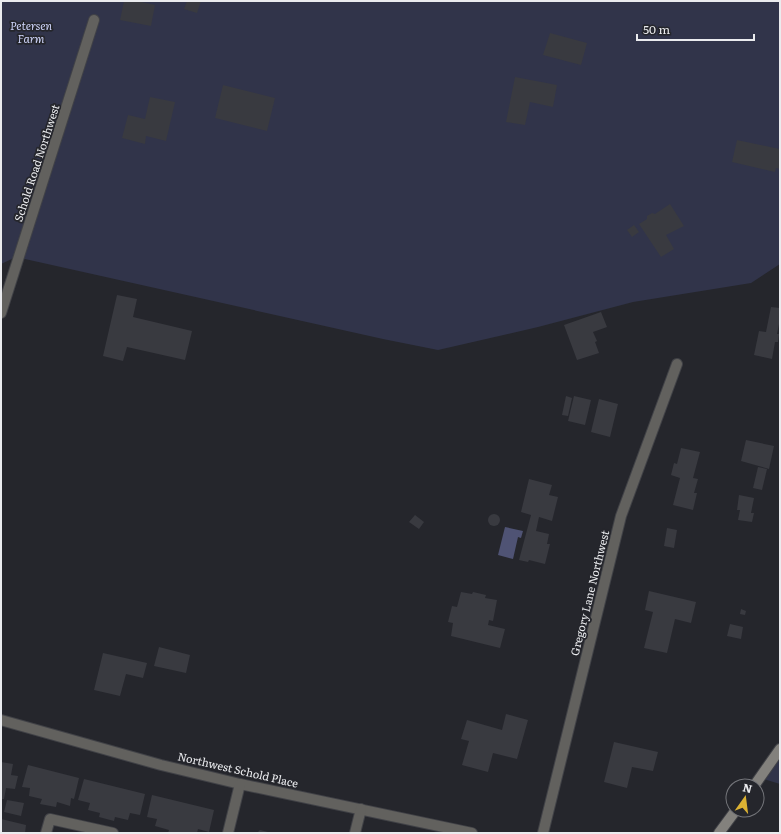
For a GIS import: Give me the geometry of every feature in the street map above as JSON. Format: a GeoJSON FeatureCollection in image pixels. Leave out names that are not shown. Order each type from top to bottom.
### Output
{"type":"FeatureCollection","features":[{"type":"Feature","properties":{"kind":"main road"},"geometry":{"type":"LineString","coordinates":[[760,778],[780,749]]}},
{"type":"Feature","properties":{"kind":"main road"},"geometry":{"type":"LineString","coordinates":[[719,833],[730,818]]}},
{"type":"Feature","properties":{"kind":"street","name":"Schold Road Northwest"},"geometry":{"type":"LineString","coordinates":[[1,313],[94,20]]}},
{"type":"Feature","properties":{"kind":"street","name":"Gregory Lane Northwest"},"geometry":{"type":"LineString","coordinates":[[543,833],[621,516],[677,364]]}},
{"type":"Feature","properties":{"kind":"street","name":"Northwest Schold Place"},"geometry":{"type":"LineString","coordinates":[[1,720],[161,765],[240,784],[472,833]]}},
{"type":"Feature","properties":{"kind":"street"},"geometry":{"type":"LineString","coordinates":[[228,833],[240,784]]}},
{"type":"Feature","properties":{"kind":"street"},"geometry":{"type":"LineString","coordinates":[[355,833],[361,809]]}},
{"type":"Feature","properties":{"kind":"street"},"geometry":{"type":"LineString","coordinates":[[46,833],[50,818],[113,833]]}},
{"type":"Feature","properties":{"kind":"green space","name":"Petersen Farm"},"geometry":{"type":"Polygon","coordinates":[[[1,1],[780,1],[780,264],[751,283],[633,302],[538,327],[438,350],[16,257],[1,264],[1,1]]]}},
{"type":"Feature","properties":{"kind":"green space"},"geometry":{"type":"Polygon","coordinates":[[[780,749],[780,784],[765,780],[765,778],[760,778],[780,749]]]}},
{"type":"Feature","properties":{"kind":"shaded area"},"geometry":{"type":"Polygon","coordinates":[[[505,527],[523,531],[521,538],[518,537],[513,559],[498,555],[505,527]]]}},
{"type":"Feature","properties":{"kind":"building"},"geometry":{"type":"Polygon","coordinates":[[[124,1],[137,1],[155,5],[151,26],[120,20],[124,1]]]}},
{"type":"Feature","properties":{"kind":"building"},"geometry":{"type":"Polygon","coordinates":[[[187,1],[201,1],[197,13],[184,9],[187,1]]]}},
{"type":"Feature","properties":{"kind":"building"},"geometry":{"type":"Polygon","coordinates":[[[550,33],[587,43],[581,65],[543,55],[550,33]]]}},
{"type":"Feature","properties":{"kind":"building"},"geometry":{"type":"Polygon","coordinates":[[[515,77],[557,85],[553,107],[530,102],[525,125],[506,122],[515,77]]]}},
{"type":"Feature","properties":{"kind":"building"},"geometry":{"type":"Polygon","coordinates":[[[223,85],[275,98],[267,131],[215,118],[223,85]]]}},
{"type":"Feature","properties":{"kind":"building"},"geometry":{"type":"Polygon","coordinates":[[[150,97],[175,102],[166,141],[146,136],[145,144],[122,138],[128,115],[145,119],[150,97]]]}},
{"type":"Feature","properties":{"kind":"building"},"geometry":{"type":"Polygon","coordinates":[[[737,140],[780,149],[780,169],[776,168],[775,172],[732,162],[737,140]]]}},
{"type":"Feature","properties":{"kind":"building"},"geometry":{"type":"Polygon","coordinates":[[[670,204],[684,226],[666,235],[674,249],[661,257],[639,224],[647,219],[647,216],[652,213],[655,214],[670,204]]]}},
{"type":"Feature","properties":{"kind":"building"},"geometry":{"type":"Polygon","coordinates":[[[634,225],[639,232],[632,237],[627,230],[634,225]]]}},
{"type":"Feature","properties":{"kind":"building"},"geometry":{"type":"Polygon","coordinates":[[[117,295],[137,299],[133,317],[192,331],[185,360],[127,347],[123,361],[103,356],[117,295]]]}},
{"type":"Feature","properties":{"kind":"building"},"geometry":{"type":"Polygon","coordinates":[[[771,307],[780,308],[780,319],[777,334],[779,334],[778,342],[775,342],[772,359],[754,355],[759,331],[766,332],[771,307]]]}},
{"type":"Feature","properties":{"kind":"building"},"geometry":{"type":"Polygon","coordinates":[[[601,312],[607,327],[593,332],[597,341],[595,342],[599,353],[577,360],[564,325],[601,312]]]}},
{"type":"Feature","properties":{"kind":"building"},"geometry":{"type":"Polygon","coordinates":[[[566,396],[572,398],[568,416],[562,415],[566,396]]]}},
{"type":"Feature","properties":{"kind":"building"},"geometry":{"type":"Polygon","coordinates":[[[574,396],[591,400],[585,425],[568,421],[574,396]]]}},
{"type":"Feature","properties":{"kind":"building"},"geometry":{"type":"Polygon","coordinates":[[[599,399],[618,404],[610,437],[591,432],[599,399]]]}},
{"type":"Feature","properties":{"kind":"building"},"geometry":{"type":"Polygon","coordinates":[[[746,440],[774,446],[769,469],[741,461],[746,440]]]}},
{"type":"Feature","properties":{"kind":"building"},"geometry":{"type":"Polygon","coordinates":[[[681,448],[700,452],[693,478],[698,479],[694,493],[697,493],[693,510],[673,505],[680,478],[671,475],[674,463],[677,464],[681,448]]]}},
{"type":"Feature","properties":{"kind":"building"},"geometry":{"type":"Polygon","coordinates":[[[758,467],[767,469],[762,490],[753,488],[758,467]]]}},
{"type":"Feature","properties":{"kind":"building"},"geometry":{"type":"Polygon","coordinates":[[[529,479],[552,485],[549,495],[558,497],[552,521],[539,517],[536,531],[549,534],[547,544],[550,544],[545,564],[529,560],[528,562],[519,560],[531,515],[521,512],[529,479]]]}},
{"type":"Feature","properties":{"kind":"building"},"geometry":{"type":"Polygon","coordinates":[[[739,495],[754,498],[751,513],[754,513],[752,522],[738,520],[740,510],[737,510],[739,495]]]}},
{"type":"Feature","properties":{"kind":"building"},"geometry":{"type":"Polygon","coordinates":[[[496,514],[499,515],[499,525],[492,526],[489,525],[488,518],[489,515],[496,514]]]}},
{"type":"Feature","properties":{"kind":"building"},"geometry":{"type":"Polygon","coordinates":[[[415,515],[424,522],[419,529],[409,522],[415,515]]]}},
{"type":"Feature","properties":{"kind":"building"},"geometry":{"type":"Polygon","coordinates":[[[667,528],[677,530],[674,548],[664,546],[667,528]]]}},
{"type":"Feature","properties":{"kind":"building"},"geometry":{"type":"Polygon","coordinates":[[[649,591],[696,602],[691,623],[675,619],[667,653],[644,648],[653,612],[645,610],[649,591]]]}},
{"type":"Feature","properties":{"kind":"building"},"geometry":{"type":"Polygon","coordinates":[[[461,592],[472,594],[473,592],[486,595],[485,598],[497,600],[493,621],[489,620],[488,625],[505,629],[500,648],[451,636],[453,623],[448,622],[452,606],[457,607],[461,592]]]}},
{"type":"Feature","properties":{"kind":"building"},"geometry":{"type":"Polygon","coordinates":[[[741,609],[746,611],[745,615],[740,614],[741,609]]]}},
{"type":"Feature","properties":{"kind":"building"},"geometry":{"type":"Polygon","coordinates":[[[730,624],[743,627],[741,639],[727,636],[730,624]]]}},
{"type":"Feature","properties":{"kind":"building"},"geometry":{"type":"Polygon","coordinates":[[[159,647],[190,655],[186,673],[154,666],[159,647]]]}},
{"type":"Feature","properties":{"kind":"building"},"geometry":{"type":"Polygon","coordinates":[[[103,653],[147,663],[143,678],[126,674],[120,696],[94,690],[103,653]]]}},
{"type":"Feature","properties":{"kind":"building"},"geometry":{"type":"Polygon","coordinates":[[[506,714],[528,720],[517,759],[493,753],[488,772],[462,765],[469,741],[461,739],[467,720],[502,730],[506,714]]]}},
{"type":"Feature","properties":{"kind":"building"},"geometry":{"type":"Polygon","coordinates":[[[614,742],[658,752],[653,771],[632,767],[627,788],[604,782],[614,742]]]}},
{"type":"Feature","properties":{"kind":"building"},"geometry":{"type":"Polygon","coordinates":[[[1,762],[13,764],[11,775],[18,776],[15,789],[6,788],[4,799],[1,799],[1,762]]]}},
{"type":"Feature","properties":{"kind":"building"},"geometry":{"type":"Polygon","coordinates":[[[28,765],[79,778],[74,799],[71,798],[70,806],[57,802],[56,807],[40,804],[42,799],[29,796],[30,788],[22,787],[28,765]]]}},
{"type":"Feature","properties":{"kind":"building"},"geometry":{"type":"Polygon","coordinates":[[[84,779],[145,794],[140,815],[130,813],[128,820],[115,817],[114,821],[99,817],[100,813],[88,810],[90,803],[78,800],[84,779]]]}},
{"type":"Feature","properties":{"kind":"building"},"geometry":{"type":"Polygon","coordinates":[[[152,795],[214,810],[209,832],[198,829],[197,833],[168,833],[169,830],[155,826],[157,819],[147,817],[152,795]]]}},
{"type":"Feature","properties":{"kind":"building"},"geometry":{"type":"Polygon","coordinates":[[[7,800],[24,803],[21,816],[4,812],[7,800]]]}},
{"type":"Feature","properties":{"kind":"building"},"geometry":{"type":"Polygon","coordinates":[[[1,819],[26,825],[25,833],[1,833],[1,819]]]}},
{"type":"Feature","properties":{"kind":"building"},"geometry":{"type":"Polygon","coordinates":[[[260,830],[268,832],[268,833],[257,833],[260,830]]]}}]}
